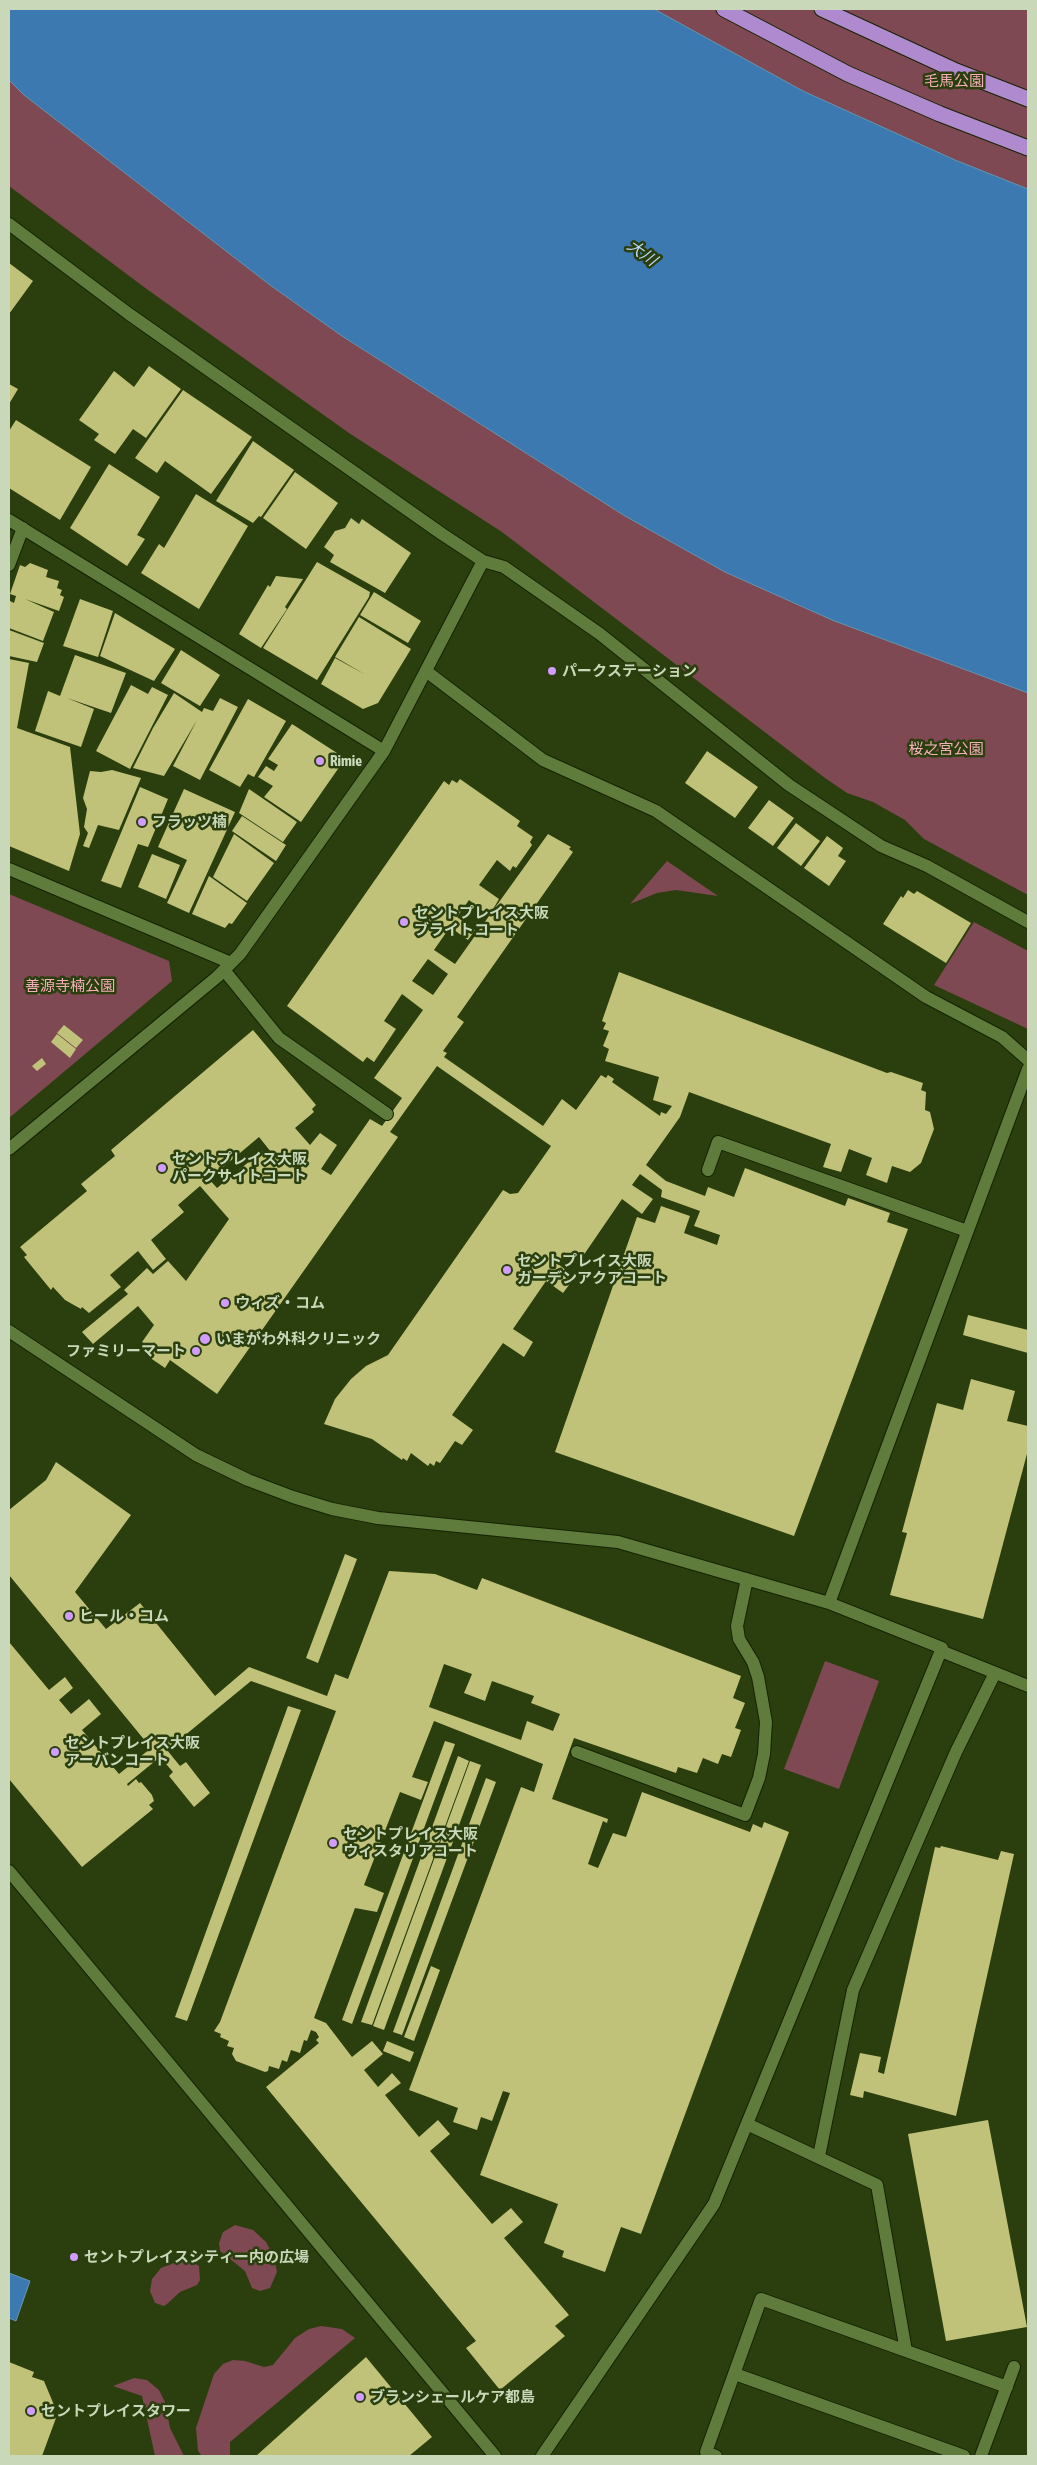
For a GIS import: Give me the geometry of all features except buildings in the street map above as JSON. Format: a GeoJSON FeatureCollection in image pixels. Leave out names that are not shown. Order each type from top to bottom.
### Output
{"type":"FeatureCollection","features":[{"type":"Feature","properties":{"kind":"highway"},"geometry":{"type":"LineString","coordinates":[[724,9],[848,74],[940,114],[1028,148]]}},
{"type":"Feature","properties":{"kind":"highway"},"geometry":{"type":"LineString","coordinates":[[822,9],[956,71],[1028,99]]}},
{"type":"Feature","properties":{"kind":"street"},"geometry":{"type":"LineString","coordinates":[[9,224],[129,314],[483,561],[504,567],[600,634],[789,785],[881,846],[927,866],[1028,922]]}},
{"type":"Feature","properties":{"kind":"street"},"geometry":{"type":"LineString","coordinates":[[9,520],[384,751]]}},
{"type":"Feature","properties":{"kind":"street"},"geometry":{"type":"LineString","coordinates":[[9,565],[23,528]]}},
{"type":"Feature","properties":{"kind":"street"},"geometry":{"type":"LineString","coordinates":[[9,1149],[227,967],[384,751],[483,561]]}},
{"type":"Feature","properties":{"kind":"street"},"geometry":{"type":"LineString","coordinates":[[426,671],[543,760],[656,811],[926,997],[1002,1037],[1028,1060]]}},
{"type":"Feature","properties":{"kind":"street"},"geometry":{"type":"LineString","coordinates":[[9,869],[227,967],[279,1038],[387,1114]]}},
{"type":"Feature","properties":{"kind":"street"},"geometry":{"type":"LineString","coordinates":[[829,1603],[1028,1069]]}},
{"type":"Feature","properties":{"kind":"street"},"geometry":{"type":"LineString","coordinates":[[708,1170],[718,1142],[967,1231]]}},
{"type":"Feature","properties":{"kind":"street"},"geometry":{"type":"LineString","coordinates":[[9,1331],[196,1455],[248,1480],[293,1497],[332,1510],[378,1518],[618,1542],[829,1603],[942,1648],[714,2204],[542,2456]]}},
{"type":"Feature","properties":{"kind":"street"},"geometry":{"type":"LineString","coordinates":[[577,1752],[745,1815],[759,1778],[764,1754],[766,1722],[758,1677],[753,1662],[739,1639],[737,1626],[747,1579]]}},
{"type":"Feature","properties":{"kind":"street"},"geometry":{"type":"LineString","coordinates":[[941,1651],[1028,1686]]}},
{"type":"Feature","properties":{"kind":"street"},"geometry":{"type":"LineString","coordinates":[[819,2156],[853,1990],[956,1752],[995,1673]]}},
{"type":"Feature","properties":{"kind":"street"},"geometry":{"type":"LineString","coordinates":[[9,1871],[495,2456]]}},
{"type":"Feature","properties":{"kind":"street"},"geometry":{"type":"LineString","coordinates":[[747,2124],[819,2156],[877,2185],[906,2351]]}},
{"type":"Feature","properties":{"kind":"street"},"geometry":{"type":"LineString","coordinates":[[716,2456],[706,2452],[761,2299],[1007,2387]]}},
{"type":"Feature","properties":{"kind":"street"},"geometry":{"type":"LineString","coordinates":[[981,2456],[1014,2367]]}},
{"type":"Feature","properties":{"kind":"street"},"geometry":{"type":"LineString","coordinates":[[735,2374],[964,2456]]}},
{"type":"Feature","properties":{"kind":"green space","name":"毛馬公園"},"geometry":{"type":"Polygon","coordinates":[[[654,9],[1028,9],[1028,189],[955,160],[803,91],[654,9]]]}},
{"type":"Feature","properties":{"kind":"green space","name":"桜之宮公園"},"geometry":{"type":"Polygon","coordinates":[[[9,80],[24,95],[270,285],[342,336],[625,516],[725,572],[832,620],[1028,693],[1028,895],[924,839],[905,820],[873,802],[847,793],[825,778],[502,532],[349,433],[148,290],[9,186],[9,80]]]}},
{"type":"Feature","properties":{"kind":"green space"},"geometry":{"type":"Polygon","coordinates":[[[667,861],[718,896],[676,890],[657,893],[630,904],[667,861]]]}},
{"type":"Feature","properties":{"kind":"green space","name":"善源寺楠公園"},"geometry":{"type":"Polygon","coordinates":[[[9,894],[169,961],[172,981],[9,1118],[9,894]]]}},
{"type":"Feature","properties":{"kind":"green space"},"geometry":{"type":"Polygon","coordinates":[[[974,922],[1028,951],[1028,1029],[934,985],[974,922]]]}},
{"type":"Feature","properties":{"kind":"green space"},"geometry":{"type":"Polygon","coordinates":[[[825,1661],[879,1681],[839,1789],[784,1769],[825,1661]]]}},
{"type":"Feature","properties":{"kind":"green space"},"geometry":{"type":"Polygon","coordinates":[[[235,2225],[253,2230],[266,2242],[274,2257],[277,2272],[270,2288],[260,2291],[252,2288],[245,2271],[220,2251],[219,2243],[223,2232],[235,2225]]]}},
{"type":"Feature","properties":{"kind":"green space"},"geometry":{"type":"Polygon","coordinates":[[[181,2260],[191,2261],[199,2266],[200,2280],[197,2285],[180,2292],[164,2306],[155,2303],[150,2291],[152,2279],[161,2268],[181,2260]]]}},
{"type":"Feature","properties":{"kind":"green space"},"geometry":{"type":"Polygon","coordinates":[[[321,2326],[342,2329],[355,2338],[230,2442],[230,2456],[202,2456],[198,2451],[196,2428],[214,2374],[223,2364],[233,2360],[245,2361],[264,2367],[273,2365],[295,2338],[309,2329],[321,2326]]]}},
{"type":"Feature","properties":{"kind":"green space"},"geometry":{"type":"Polygon","coordinates":[[[134,2378],[147,2380],[159,2390],[165,2402],[170,2428],[184,2456],[155,2456],[142,2396],[113,2386],[134,2378]]]}},
{"type":"Feature","properties":{"kind":"water","name":"大川"},"geometry":{"type":"Polygon","coordinates":[[[9,9],[654,9],[803,91],[955,160],[1028,189],[1028,693],[832,620],[725,572],[625,516],[342,336],[270,285],[24,95],[9,80],[9,9]]]}},
{"type":"Feature","properties":{"kind":"water"},"geometry":{"type":"Polygon","coordinates":[[[9,2273],[30,2281],[16,2321],[9,2318],[9,2273]]]}},
{"type":"Feature","properties":{"kind":"place","name":"パークステーション"},"geometry":{"type":"Point","coordinates":[552,671]}},
{"type":"Feature","properties":{"kind":"place","name":"Rimie"},"geometry":{"type":"Point","coordinates":[320,761]}},
{"type":"Feature","properties":{"kind":"place","name":"フラッツ楠"},"geometry":{"type":"Point","coordinates":[142,822]}},
{"type":"Feature","properties":{"kind":"place","name":"セントプレイス大阪 ブライトコート"},"geometry":{"type":"Point","coordinates":[404,922]}},
{"type":"Feature","properties":{"kind":"place","name":"セントプレイス大阪 パークサイトコート"},"geometry":{"type":"Point","coordinates":[162,1168]}},
{"type":"Feature","properties":{"kind":"place","name":"セントプレイス大阪 ガーデンアクアコート"},"geometry":{"type":"Point","coordinates":[507,1270]}},
{"type":"Feature","properties":{"kind":"place","name":"ウィズ・コム"},"geometry":{"type":"Point","coordinates":[225,1303]}},
{"type":"Feature","properties":{"kind":"place","name":"いまがわ外科クリニック"},"geometry":{"type":"Point","coordinates":[205,1339]}},
{"type":"Feature","properties":{"kind":"place","name":"ファミリーマート"},"geometry":{"type":"Point","coordinates":[196,1351]}},
{"type":"Feature","properties":{"kind":"place","name":"ヒール・コム"},"geometry":{"type":"Point","coordinates":[69,1616]}},
{"type":"Feature","properties":{"kind":"place","name":"セントプレイス大阪 アーバンコート"},"geometry":{"type":"Point","coordinates":[55,1752]}},
{"type":"Feature","properties":{"kind":"place","name":"セントプレイス大阪 ウィスタリアコート"},"geometry":{"type":"Point","coordinates":[333,1843]}},
{"type":"Feature","properties":{"kind":"place","name":"セントプレイスシティー内の広場"},"geometry":{"type":"Point","coordinates":[74,2257]}},
{"type":"Feature","properties":{"kind":"place","name":"ブランシェールケア都島"},"geometry":{"type":"Point","coordinates":[360,2397]}},
{"type":"Feature","properties":{"kind":"place","name":"セントプレイスタワー"},"geometry":{"type":"Point","coordinates":[31,2411]}}]}
